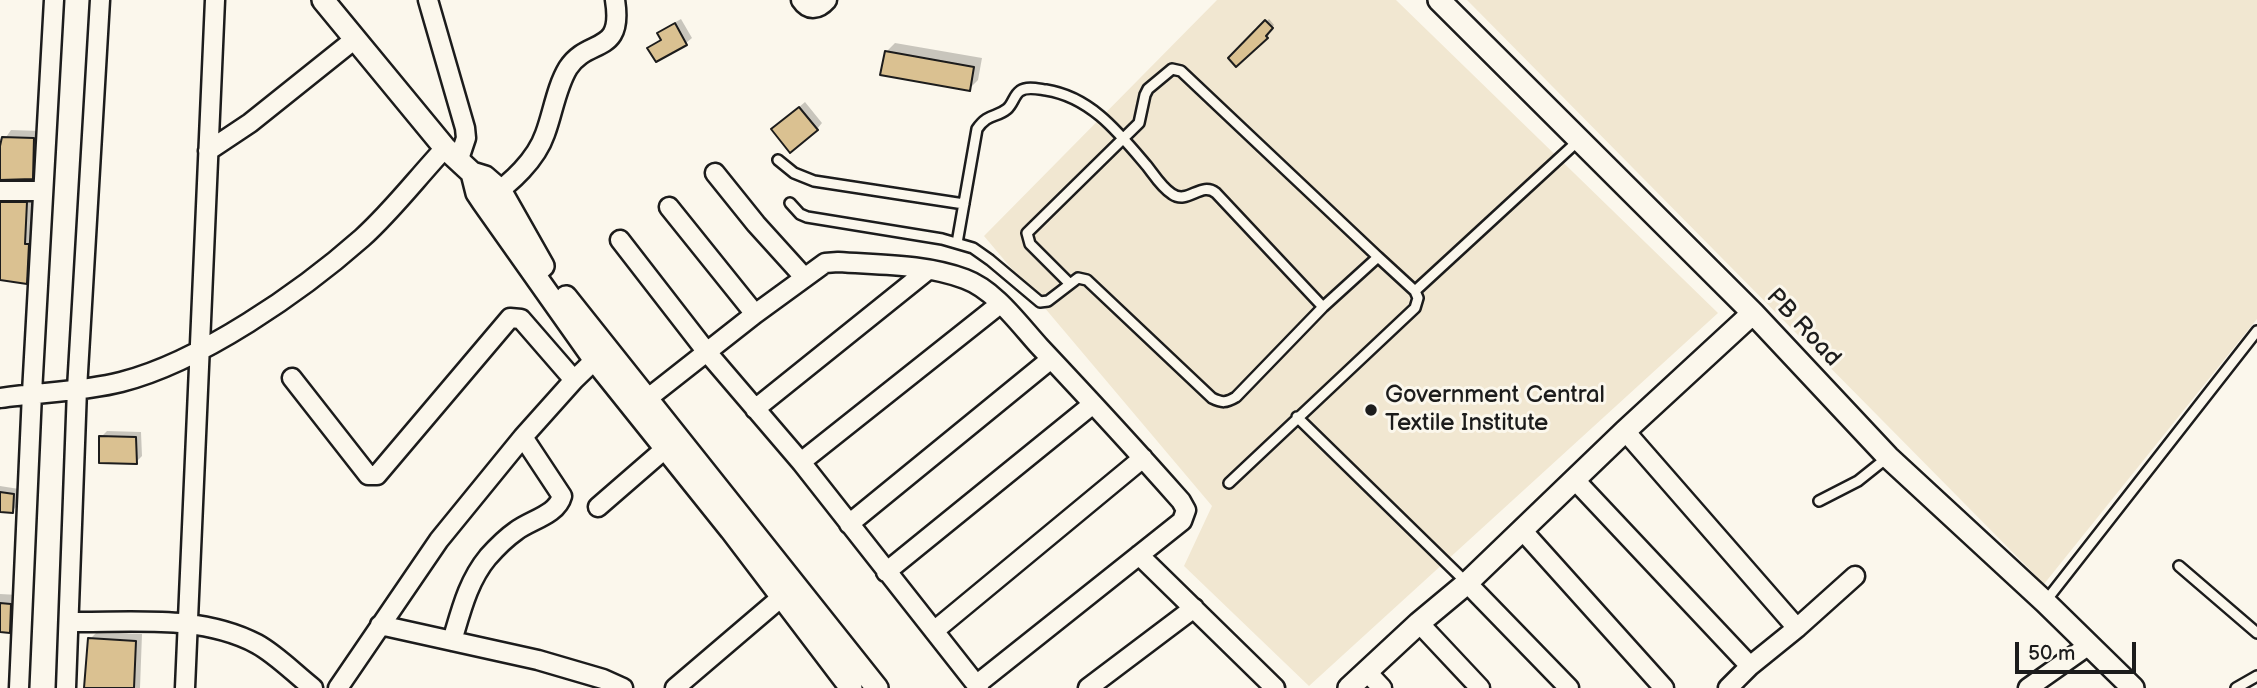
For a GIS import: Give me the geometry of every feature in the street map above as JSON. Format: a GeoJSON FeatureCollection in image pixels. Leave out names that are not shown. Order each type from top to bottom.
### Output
{"type":"FeatureCollection","features":[{"type":"Feature","properties":{"kind":"street"},"geometry":{"type":"LineString","coordinates":[[19,688],[54,0]]}},
{"type":"Feature","properties":{"kind":"street"},"geometry":{"type":"LineString","coordinates":[[66,688],[77,389],[100,0]]}},
{"type":"Feature","properties":{"kind":"street"},"geometry":{"type":"LineString","coordinates":[[185,688],[215,0]]}},
{"type":"Feature","properties":{"kind":"street"},"geometry":{"type":"LineString","coordinates":[[323,0],[459,160],[477,193],[492,196],[601,353],[789,590],[852,678],[877,688]]}},
{"type":"Feature","properties":{"kind":"street"},"geometry":{"type":"LineString","coordinates":[[0,398],[120,382],[150,373],[199,352],[287,295],[459,160],[466,138],[466,128],[428,0]]}},
{"type":"Feature","properties":{"kind":"street"},"geometry":{"type":"LineString","coordinates":[[492,196],[524,166],[540,145],[570,65],[576,58],[608,41],[615,25],[615,0]]}},
{"type":"Feature","properties":{"kind":"street"},"geometry":{"type":"LineString","coordinates":[[801,0],[804,5],[815,9],[827,0]]}},
{"type":"Feature","properties":{"kind":"street","name":"PB Road"},"geometry":{"type":"LineString","coordinates":[[1439,0],[1753,313],[1888,457],[2045,602],[2133,688]]}},
{"type":"Feature","properties":{"kind":"street"},"geometry":{"type":"LineString","coordinates":[[208,151],[250,123],[355,39]]}},
{"type":"Feature","properties":{"kind":"street"},"geometry":{"type":"LineString","coordinates":[[715,173],[756,224],[804,276]]}},
{"type":"Feature","properties":{"kind":"street"},"geometry":{"type":"LineString","coordinates":[[0,191],[43,191]]}},
{"type":"Feature","properties":{"kind":"street"},"geometry":{"type":"LineString","coordinates":[[669,207],[755,314]]}},
{"type":"Feature","properties":{"kind":"street"},"geometry":{"type":"LineString","coordinates":[[620,240],[706,351],[800,462],[978,687],[1182,521],[1186,510],[1143,458],[1000,304],[965,279],[928,270],[825,263],[804,276],[706,351],[642,403]]}},
{"type":"Feature","properties":{"kind":"street"},"geometry":{"type":"LineString","coordinates":[[755,409],[928,270]]}},
{"type":"Feature","properties":{"kind":"street"},"geometry":{"type":"LineString","coordinates":[[800,462],[1000,304]]}},
{"type":"Feature","properties":{"kind":"street"},"geometry":{"type":"LineString","coordinates":[[1349,688],[1467,583],[1753,313]]}},
{"type":"Feature","properties":{"kind":"street"},"geometry":{"type":"LineString","coordinates":[[292,378],[368,475],[373,476],[377,475],[510,318],[521,319],[574,380]]}},
{"type":"Feature","properties":{"kind":"street"},"geometry":{"type":"LineString","coordinates":[[338,688],[439,540],[523,437],[601,353]]}},
{"type":"Feature","properties":{"kind":"street"},"geometry":{"type":"LineString","coordinates":[[849,524],[1051,359]]}},
{"type":"Feature","properties":{"kind":"street"},"geometry":{"type":"LineString","coordinates":[[642,403],[666,448],[686,460]]}},
{"type":"Feature","properties":{"kind":"street"},"geometry":{"type":"LineString","coordinates":[[886,572],[1093,404]]}},
{"type":"Feature","properties":{"kind":"street"},"geometry":{"type":"LineString","coordinates":[[1625,431],[1797,628]]}},
{"type":"Feature","properties":{"kind":"street"},"geometry":{"type":"LineString","coordinates":[[452,641],[466,596],[488,558],[513,532],[552,510],[561,501],[562,496],[523,437]]}},
{"type":"Feature","properties":{"kind":"street"},"geometry":{"type":"LineString","coordinates":[[598,508],[666,448]]}},
{"type":"Feature","properties":{"kind":"street"},"geometry":{"type":"LineString","coordinates":[[933,631],[1143,458]]}},
{"type":"Feature","properties":{"kind":"street"},"geometry":{"type":"LineString","coordinates":[[1574,480],[1750,666]]}},
{"type":"Feature","properties":{"kind":"street"},"geometry":{"type":"LineString","coordinates":[[1522,530],[1664,688]]}},
{"type":"Feature","properties":{"kind":"street"},"geometry":{"type":"LineString","coordinates":[[1139,555],[1275,688]]}},
{"type":"Feature","properties":{"kind":"street"},"geometry":{"type":"LineString","coordinates":[[1728,688],[1855,576]]}},
{"type":"Feature","properties":{"kind":"street"},"geometry":{"type":"LineString","coordinates":[[1467,583],[1569,688]]}},
{"type":"Feature","properties":{"kind":"street"},"geometry":{"type":"LineString","coordinates":[[675,688],[789,590]]}},
{"type":"Feature","properties":{"kind":"street"},"geometry":{"type":"LineString","coordinates":[[1088,688],[1194,608]]}},
{"type":"Feature","properties":{"kind":"street"},"geometry":{"type":"LineString","coordinates":[[69,622],[188,624],[228,631],[259,645],[313,688]]}},
{"type":"Feature","properties":{"kind":"street"},"geometry":{"type":"LineString","coordinates":[[1419,623],[1480,688]]}},
{"type":"Feature","properties":{"kind":"street"},"geometry":{"type":"LineString","coordinates":[[380,625],[573,670],[623,688]]}},
{"type":"Feature","properties":{"kind":"street"},"geometry":{"type":"LineString","coordinates":[[2028,688],[2089,645]]}},
{"type":"Feature","properties":{"kind":"street"},"geometry":{"type":"LineString","coordinates":[[1367,672],[1382,688]]}},
{"type":"Feature","properties":{"kind":"lane"},"geometry":{"type":"LineString","coordinates":[[1070,284],[1030,244],[1026,238],[1027,233],[1139,124],[1142,102],[1149,89],[1171,69],[1181,71],[1415,291],[1418,298],[1415,308],[1229,483]]}},
{"type":"Feature","properties":{"kind":"lane"},"geometry":{"type":"LineString","coordinates":[[957,243],[977,129],[989,116],[1006,110],[1017,93],[1023,89],[1041,89],[1072,96],[1097,112],[1174,196],[1183,197],[1210,188],[1323,307]]}},
{"type":"Feature","properties":{"kind":"lane"},"geometry":{"type":"LineString","coordinates":[[1415,291],[1579,140]]}},
{"type":"Feature","properties":{"kind":"lane"},"geometry":{"type":"LineString","coordinates":[[778,160],[793,173],[814,181],[964,204]]}},
{"type":"Feature","properties":{"kind":"lane"},"geometry":{"type":"LineString","coordinates":[[790,202],[800,214],[807,217],[957,243],[982,253],[1040,302],[1048,301],[1082,278],[1093,283],[1220,403],[1236,397],[1323,307],[1378,257]]}},
{"type":"Feature","properties":{"kind":"lane"},"geometry":{"type":"LineString","coordinates":[[2045,602],[2257,331]]}},
{"type":"Feature","properties":{"kind":"lane"},"geometry":{"type":"LineString","coordinates":[[1297,417],[1467,583]]}},
{"type":"Feature","properties":{"kind":"lane"},"geometry":{"type":"LineString","coordinates":[[1819,500],[1858,481],[1888,457]]}},
{"type":"Feature","properties":{"kind":"lane"},"geometry":{"type":"LineString","coordinates":[[2179,566],[2257,633]]}},
{"type":"Feature","properties":{"kind":"lane"},"geometry":{"type":"LineString","coordinates":[[2236,688],[2257,676]]}},
{"type":"Feature","properties":{"kind":"shaded area","name":"Government Central Textile Institute"},"geometry":{"type":"Polygon","coordinates":[[[1217,0],[1396,0],[1718,313],[1309,686],[1184,566],[1212,506],[984,236],[1217,0]]]}},
{"type":"Feature","properties":{"kind":"shaded area"},"geometry":{"type":"Polygon","coordinates":[[[1467,0],[2257,0],[2257,319],[2044,584],[1467,0]]]}},
{"type":"Feature","properties":{"kind":"building"},"geometry":{"type":"Polygon","coordinates":[[[1265,20],[1273,28],[1266,36],[1268,38],[1236,67],[1228,58],[1265,20]]]}},
{"type":"Feature","properties":{"kind":"building"},"geometry":{"type":"Polygon","coordinates":[[[675,23],[687,45],[656,62],[647,48],[661,40],[657,33],[675,23]]]}},
{"type":"Feature","properties":{"kind":"building"},"geometry":{"type":"Polygon","coordinates":[[[885,51],[974,67],[970,91],[880,75],[885,51]]]}},
{"type":"Feature","properties":{"kind":"building"},"geometry":{"type":"Polygon","coordinates":[[[799,107],[818,130],[790,153],[771,129],[799,107]]]}},
{"type":"Feature","properties":{"kind":"building"},"geometry":{"type":"Polygon","coordinates":[[[2,137],[34,138],[33,179],[0,180],[2,137]]]}},
{"type":"Feature","properties":{"kind":"building"},"geometry":{"type":"Polygon","coordinates":[[[0,202],[27,202],[27,284],[0,280],[0,202]]]}},
{"type":"Feature","properties":{"kind":"building"},"geometry":{"type":"Polygon","coordinates":[[[99,436],[136,437],[137,464],[99,463],[99,436]]]}},
{"type":"Feature","properties":{"kind":"building"},"geometry":{"type":"Polygon","coordinates":[[[0,492],[14,494],[13,513],[0,512],[0,492]]]}},
{"type":"Feature","properties":{"kind":"building"},"geometry":{"type":"Polygon","coordinates":[[[0,603],[11,604],[10,633],[0,632],[0,603]]]}},
{"type":"Feature","properties":{"kind":"building"},"geometry":{"type":"Polygon","coordinates":[[[88,638],[136,641],[134,688],[84,688],[88,638]]]}},
{"type":"Feature","properties":{"kind":"place","name":"Government Central Textile Institute"},"geometry":{"type":"Point","coordinates":[1371,410]}}]}
